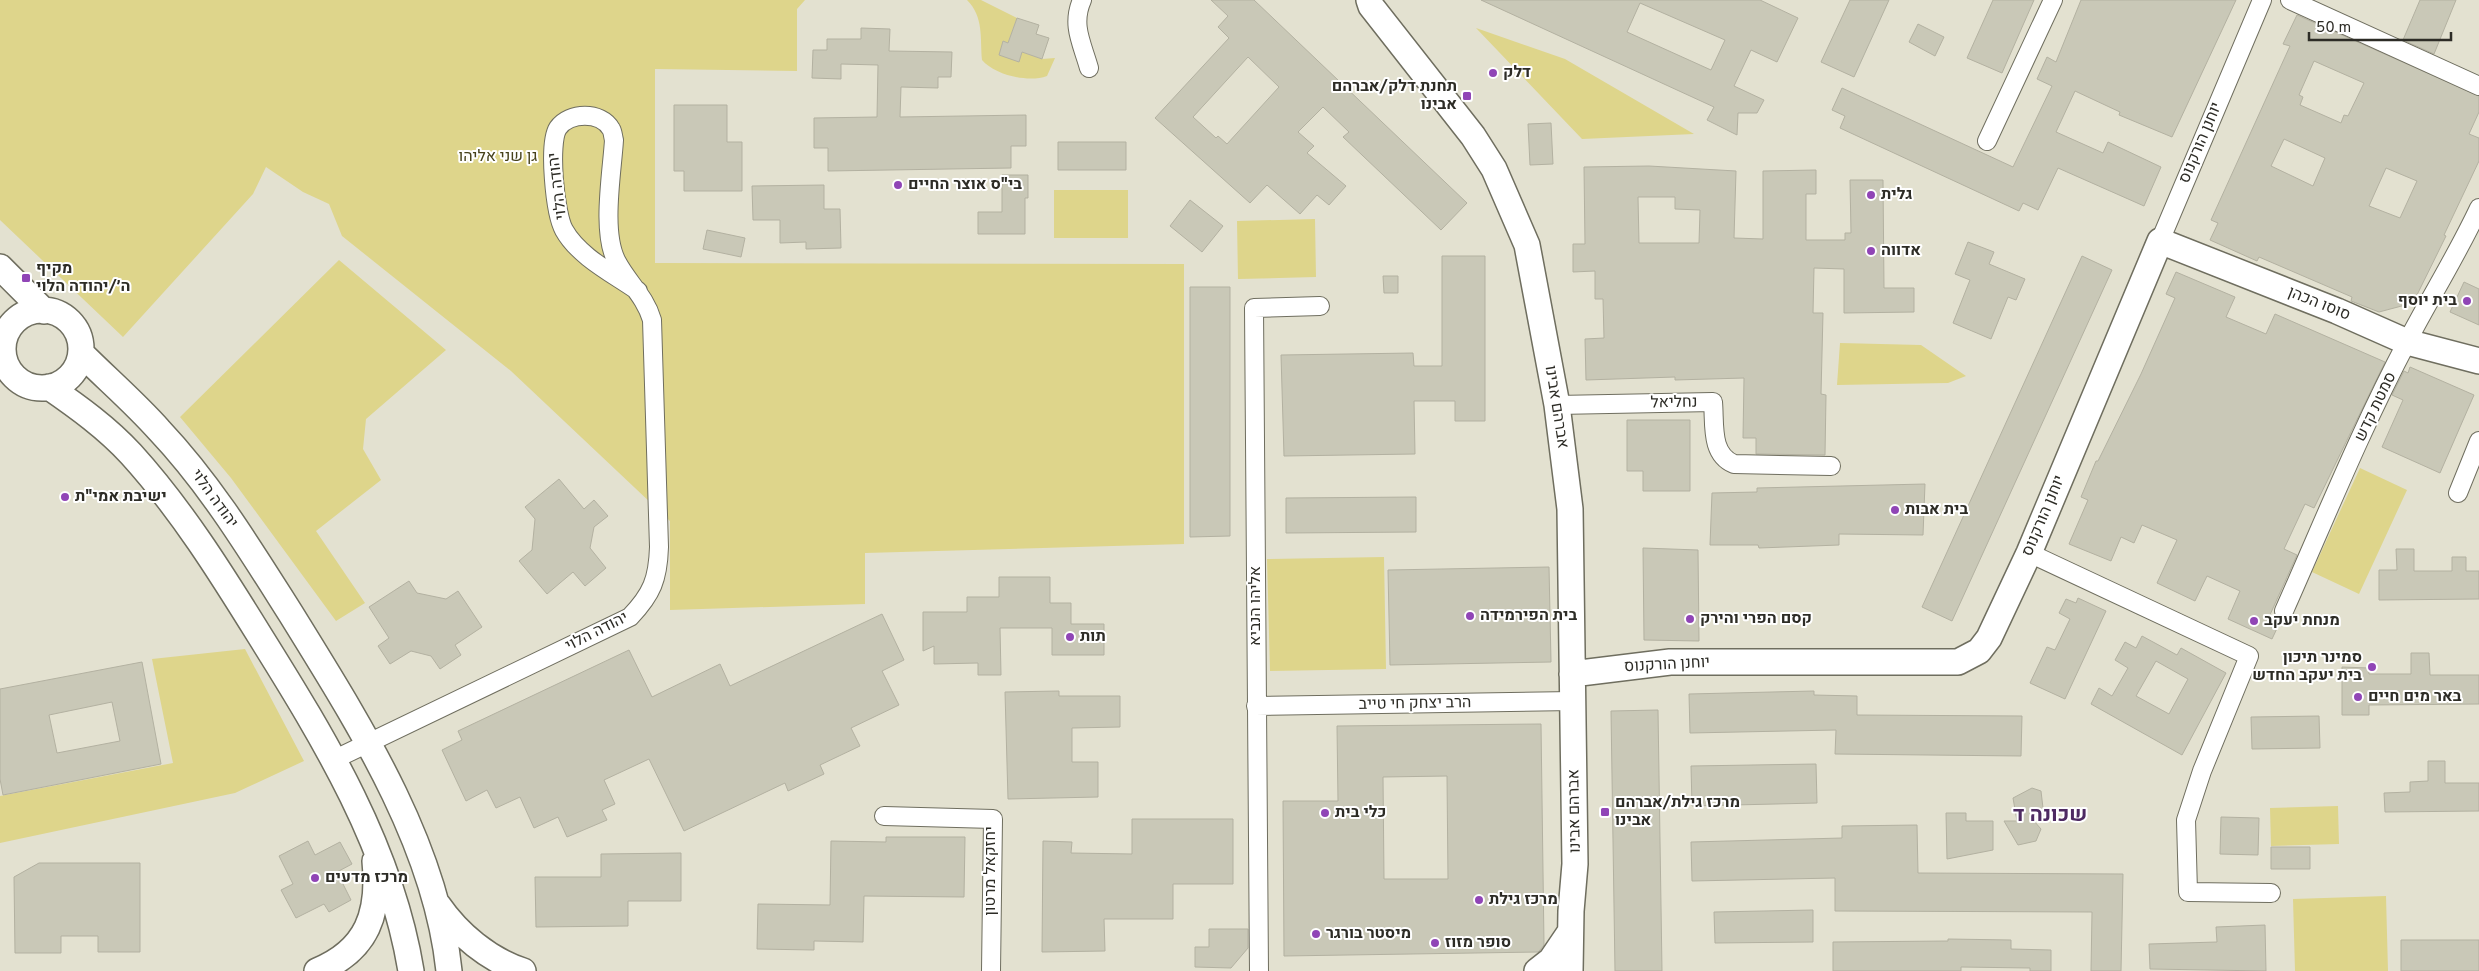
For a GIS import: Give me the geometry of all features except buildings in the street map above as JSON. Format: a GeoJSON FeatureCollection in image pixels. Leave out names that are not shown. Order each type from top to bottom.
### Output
{"type":"FeatureCollection","features":[{"type":"Feature","properties":{"kind":"street"},"geometry":{"type":"LineString","coordinates":[[1082,0],[1077,12],[1076,23],[1089,68]]}},
{"type":"Feature","properties":{"kind":"street","name":"אברהם אבינו"},"geometry":{"type":"LineString","coordinates":[[1369,0],[1371,6],[1451,106],[1494,169],[1527,245],[1557,405],[1570,509],[1575,864],[1570,932],[1570,971]]}},
{"type":"Feature","properties":{"kind":"street"},"geometry":{"type":"LineString","coordinates":[[1987,141],[2052,0]]}},
{"type":"Feature","properties":{"kind":"street","name":"יוחנן הורקנוס"},"geometry":{"type":"LineString","coordinates":[[1572,674],[1670,662],[1958,662],[1979,651],[1989,638],[2029,553],[2262,0]]}},
{"type":"Feature","properties":{"kind":"street"},"geometry":{"type":"LineString","coordinates":[[2290,0],[2479,86]]}},
{"type":"Feature","properties":{"kind":"street","name":"יהודה הלוי"},"geometry":{"type":"LineString","coordinates":[[333,760],[630,617],[646,600],[657,574],[658,499],[653,331],[647,304],[638,291],[616,260],[610,244],[608,228],[614,140],[611,128],[600,119],[585,115],[570,119],[558,128],[553,140],[558,216],[564,231],[576,244],[594,260],[638,291]]}},
{"type":"Feature","properties":{"kind":"street","name":"סמטת קדש"},"geometry":{"type":"LineString","coordinates":[[2284,611],[2353,455],[2407,342],[2455,259],[2479,208]]}},
{"type":"Feature","properties":{"kind":"street","name":"סוסו הכהן"},"geometry":{"type":"LineString","coordinates":[[2160,241],[2337,311],[2407,342],[2479,361]]}},
{"type":"Feature","properties":{"kind":"street"},"geometry":{"type":"LineString","coordinates":[[0,267],[44,311]]}},
{"type":"Feature","properties":{"kind":"street","name":"אליהו הנביא"},"geometry":{"type":"LineString","coordinates":[[1259,971],[1254,308],[1320,306]]}},
{"type":"Feature","properties":{"kind":"street"},"geometry":{"type":"LineString","coordinates":[[44,311],[57,314],[72,324],[78,335],[81,353],[78,365],[71,376],[61,384],[49,387],[31,386],[15,376],[5,361],[2,339],[16,321],[32,312],[44,311]]}},
{"type":"Feature","properties":{"kind":"street","name":"יהודה הלוי"},"geometry":{"type":"LineString","coordinates":[[81,353],[160,430],[202,482],[261,566],[325,670],[367,743],[403,814],[434,899],[449,971]]}},
{"type":"Feature","properties":{"kind":"street"},"geometry":{"type":"LineString","coordinates":[[49,387],[104,428],[131,454],[172,504],[224,579],[293,689],[333,760],[372,839],[392,887],[404,928],[411,971]]}},
{"type":"Feature","properties":{"kind":"street","name":"נחליאל"},"geometry":{"type":"LineString","coordinates":[[1557,405],[1713,402],[1717,450],[1724,460],[1734,464],[1831,466]]}},
{"type":"Feature","properties":{"kind":"street"},"geometry":{"type":"LineString","coordinates":[[2458,493],[2479,442]]}},
{"type":"Feature","properties":{"kind":"street"},"geometry":{"type":"LineString","coordinates":[[2029,553],[2249,656],[2202,771],[2186,820],[2188,892],[2271,893]]}},
{"type":"Feature","properties":{"kind":"street","name":"הרב יצחק חי טייב"},"geometry":{"type":"LineString","coordinates":[[1256,706],[1573,701]]}},
{"type":"Feature","properties":{"kind":"street","name":"יחזקאל מרטון"},"geometry":{"type":"LineString","coordinates":[[884,816],[993,820],[990,971]]}},
{"type":"Feature","properties":{"kind":"street"},"geometry":{"type":"LineString","coordinates":[[317,971],[331,965],[344,956],[366,932],[373,914],[376,895],[372,839]]}},
{"type":"Feature","properties":{"kind":"street","name":"אברהם אבינו"},"geometry":{"type":"LineString","coordinates":[[1575,864],[1583,912],[1586,971]]}},
{"type":"Feature","properties":{"kind":"street"},"geometry":{"type":"LineString","coordinates":[[434,899],[446,916],[483,951],[498,961],[523,971]]}},
{"type":"Feature","properties":{"kind":"street"},"geometry":{"type":"LineString","coordinates":[[1537,971],[1551,960],[1570,932]]}},
{"type":"Feature","properties":{"kind":"green space","name":"גן שני אליהו"},"geometry":{"type":"Polygon","coordinates":[[[0,0],[805,0],[797,9],[797,71],[655,69],[655,263],[1184,264],[1184,544],[865,553],[865,604],[670,610],[670,521],[511,371],[342,236],[329,204],[303,192],[266,167],[253,194],[123,337],[0,220],[0,0]]]}},
{"type":"Feature","properties":{"kind":"green space"},"geometry":{"type":"Polygon","coordinates":[[[967,0],[981,0],[1017,18],[1008,43],[1003,41],[999,55],[1019,61],[1022,52],[1042,59],[1055,58],[1047,76],[1031,79],[1003,74],[982,60],[979,21],[967,0]]]}},
{"type":"Feature","properties":{"kind":"green space"},"geometry":{"type":"Polygon","coordinates":[[[1476,28],[1565,59],[1694,134],[1582,139],[1476,28]]]}},
{"type":"Feature","properties":{"kind":"green space"},"geometry":{"type":"Polygon","coordinates":[[[1054,190],[1128,190],[1128,238],[1054,238],[1054,190]]]}},
{"type":"Feature","properties":{"kind":"green space"},"geometry":{"type":"Polygon","coordinates":[[[1315,219],[1316,277],[1238,279],[1237,221],[1315,219]]]}},
{"type":"Feature","properties":{"kind":"green space"},"geometry":{"type":"Polygon","coordinates":[[[339,260],[446,350],[366,419],[363,449],[381,480],[316,531],[365,603],[336,621],[231,478],[180,417],[339,260]]]}},
{"type":"Feature","properties":{"kind":"green space"},"geometry":{"type":"Polygon","coordinates":[[[1840,343],[1921,345],[1966,376],[1948,383],[1837,385],[1840,343]]]}},
{"type":"Feature","properties":{"kind":"green space"},"geometry":{"type":"Polygon","coordinates":[[[2360,468],[2407,490],[2359,594],[2312,572],[2360,468]]]}},
{"type":"Feature","properties":{"kind":"green space"},"geometry":{"type":"Polygon","coordinates":[[[1384,557],[1386,669],[1270,671],[1267,559],[1384,557]]]}},
{"type":"Feature","properties":{"kind":"green space"},"geometry":{"type":"Polygon","coordinates":[[[245,649],[304,761],[235,793],[0,843],[0,796],[173,763],[152,659],[245,649]]]}},
{"type":"Feature","properties":{"kind":"green space"},"geometry":{"type":"Polygon","coordinates":[[[2338,806],[2339,844],[2271,846],[2270,808],[2338,806]]]}},
{"type":"Feature","properties":{"kind":"green space"},"geometry":{"type":"Polygon","coordinates":[[[2386,896],[2388,971],[2295,971],[2293,899],[2386,896]]]}},
{"type":"Feature","properties":{"kind":"place","name":"דלק"},"geometry":{"type":"Point","coordinates":[1493,73]}},
{"type":"Feature","properties":{"kind":"place","name":"תחנת דלק/אברהם אבינו"},"geometry":{"type":"Point","coordinates":[1467,96]}},
{"type":"Feature","properties":{"kind":"place","name":"בי\"ס אוצר החיים"},"geometry":{"type":"Point","coordinates":[898,185]}},
{"type":"Feature","properties":{"kind":"place","name":"גלית"},"geometry":{"type":"Point","coordinates":[1871,195]}},
{"type":"Feature","properties":{"kind":"place","name":"אדווה"},"geometry":{"type":"Point","coordinates":[1871,251]}},
{"type":"Feature","properties":{"kind":"place","name":"מקיף ה׳/יהודה הלוי"},"geometry":{"type":"Point","coordinates":[26,278]}},
{"type":"Feature","properties":{"kind":"place","name":"בית יוסף"},"geometry":{"type":"Point","coordinates":[2467,301]}},
{"type":"Feature","properties":{"kind":"place","name":"ישיבת אמי\"ת"},"geometry":{"type":"Point","coordinates":[65,497]}},
{"type":"Feature","properties":{"kind":"place","name":"בית אבות"},"geometry":{"type":"Point","coordinates":[1895,510]}},
{"type":"Feature","properties":{"kind":"place","name":"בית הפירמידה"},"geometry":{"type":"Point","coordinates":[1470,616]}},
{"type":"Feature","properties":{"kind":"place","name":"קסם הפרי והירק"},"geometry":{"type":"Point","coordinates":[1690,619]}},
{"type":"Feature","properties":{"kind":"place","name":"מנחת יעקב"},"geometry":{"type":"Point","coordinates":[2254,621]}},
{"type":"Feature","properties":{"kind":"place","name":"תות"},"geometry":{"type":"Point","coordinates":[1070,637]}},
{"type":"Feature","properties":{"kind":"place","name":"סמינר תיכון בית יעקב החדש"},"geometry":{"type":"Point","coordinates":[2372,667]}},
{"type":"Feature","properties":{"kind":"place","name":"באר מים חיים"},"geometry":{"type":"Point","coordinates":[2358,697]}},
{"type":"Feature","properties":{"kind":"place","name":"מרכז גילת/אברהם אבינו"},"geometry":{"type":"Point","coordinates":[1605,812]}},
{"type":"Feature","properties":{"kind":"place","name":"כלי בית"},"geometry":{"type":"Point","coordinates":[1325,813]}},
{"type":"Feature","properties":{"kind":"place","name":"מרכז מדעים"},"geometry":{"type":"Point","coordinates":[315,878]}},
{"type":"Feature","properties":{"kind":"place","name":"מרכז גילת"},"geometry":{"type":"Point","coordinates":[1479,900]}},
{"type":"Feature","properties":{"kind":"place","name":"מיסטר בורגר"},"geometry":{"type":"Point","coordinates":[1316,934]}},
{"type":"Feature","properties":{"kind":"place","name":"סופר מזוז"},"geometry":{"type":"Point","coordinates":[1435,943]}},
{"type":"Feature","properties":{"kind":"district","name":"שכונה ד"},"geometry":{"type":"Point","coordinates":[2050,815]}}]}
